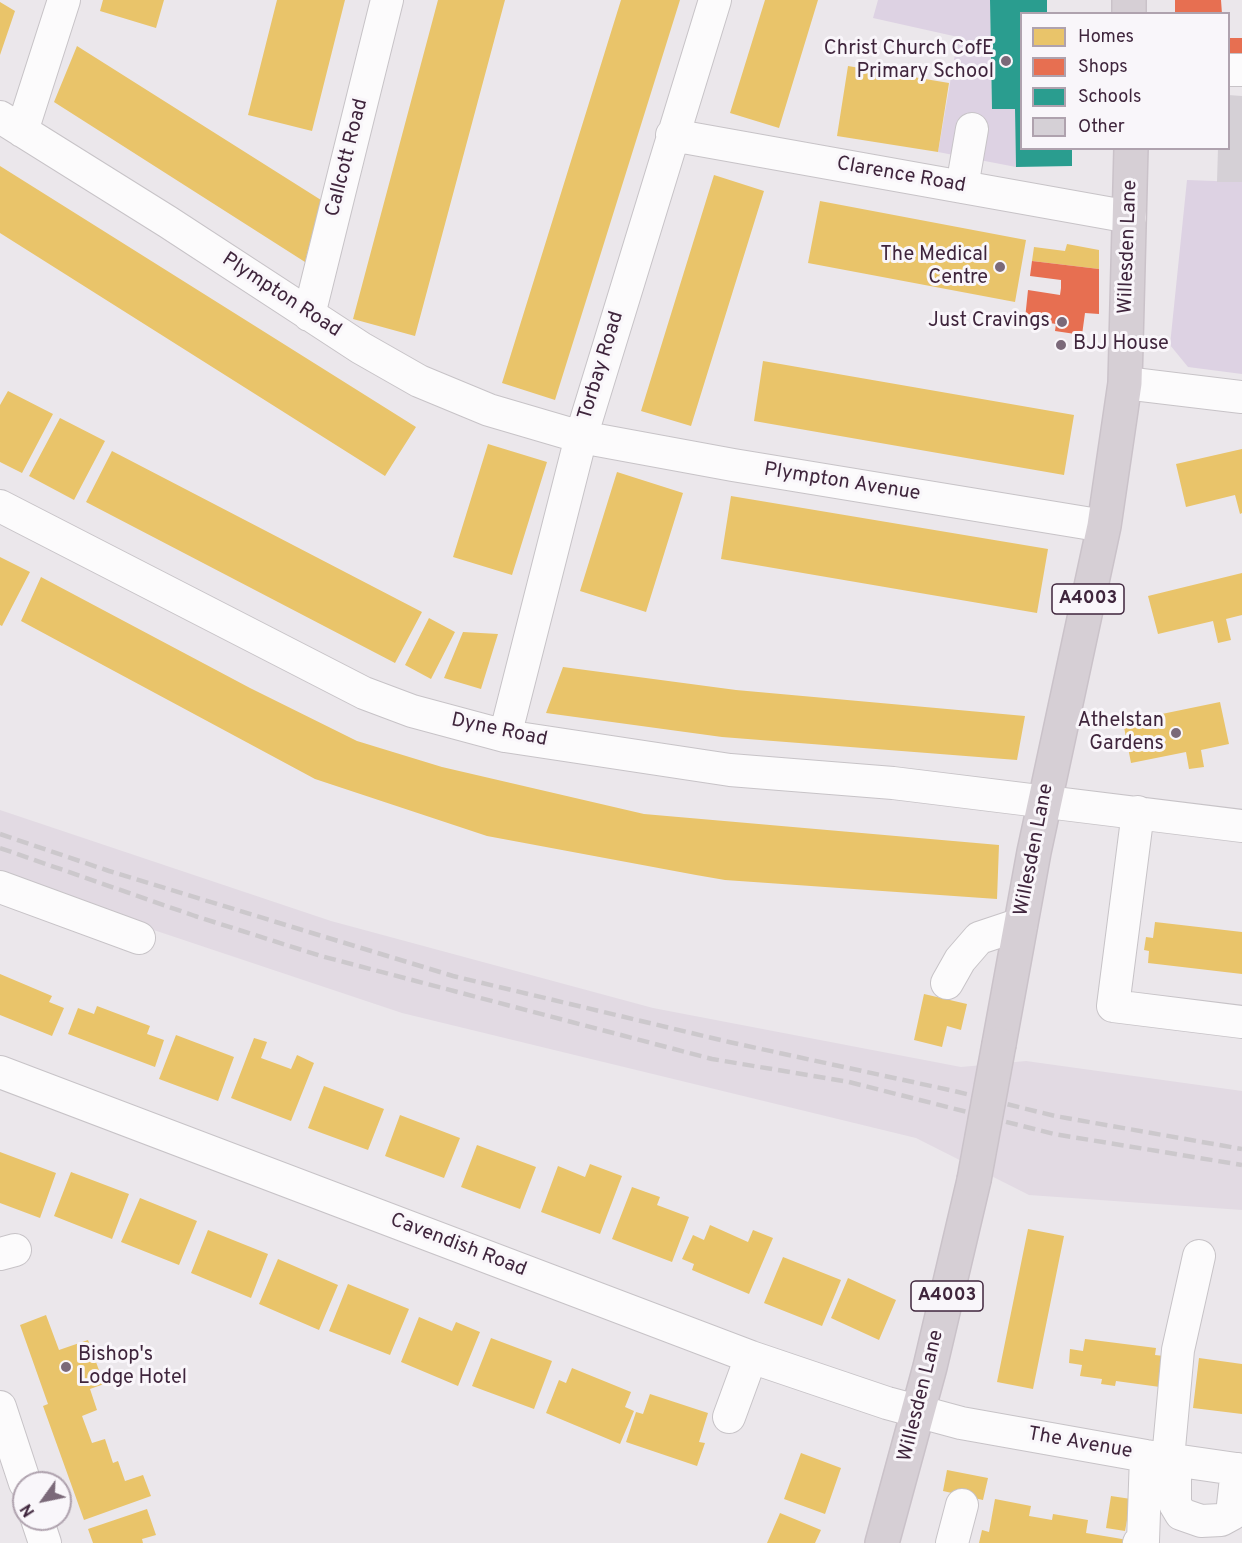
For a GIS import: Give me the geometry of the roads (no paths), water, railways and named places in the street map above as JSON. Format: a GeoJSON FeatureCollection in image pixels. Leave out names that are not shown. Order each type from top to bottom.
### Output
{"type":"FeatureCollection","features":[{"type":"Feature","properties":{"kind":"main road","name":"Willesden Lane"},"geometry":{"type":"LineString","coordinates":[[882,1543],[918,1412],[974,1180],[1045,802],[1104,526],[1125,383],[1131,150]]}},
{"type":"Feature","properties":{"kind":"street"},"geometry":{"type":"LineString","coordinates":[[11,124],[64,0]]}},
{"type":"Feature","properties":{"kind":"street","name":"Callcott Road"},"geometry":{"type":"LineString","coordinates":[[309,315],[387,0]]}},
{"type":"Feature","properties":{"kind":"street","name":"Torbay Road"},"geometry":{"type":"LineString","coordinates":[[505,736],[581,437],[715,0]]}},
{"type":"Feature","properties":{"kind":"street","name":"Plympton Road"},"geometry":{"type":"LineString","coordinates":[[11,124],[168,222],[361,348],[419,381],[489,410],[581,437]]}},
{"type":"Feature","properties":{"kind":"street"},"geometry":{"type":"LineString","coordinates":[[962,187],[972,129]]}},
{"type":"Feature","properties":{"kind":"street","name":"Clarence Road"},"geometry":{"type":"LineString","coordinates":[[672,135],[1130,217]]}},
{"type":"Feature","properties":{"kind":"street"},"geometry":{"type":"LineString","coordinates":[[1125,383],[1242,397]]}},
{"type":"Feature","properties":{"kind":"street","name":"Plympton Avenue"},"geometry":{"type":"LineString","coordinates":[[581,437],[733,465],[1104,526]]}},
{"type":"Feature","properties":{"kind":"street","name":"Dyne Road"},"geometry":{"type":"LineString","coordinates":[[0,506],[364,693],[412,711],[505,736],[730,770],[894,783],[1242,826]]}},
{"type":"Feature","properties":{"kind":"street"},"geometry":{"type":"LineString","coordinates":[[1138,812],[1113,1006],[1242,1022]]}},
{"type":"Feature","properties":{"kind":"street"},"geometry":{"type":"LineString","coordinates":[[0,886],[139,938]]}},
{"type":"Feature","properties":{"kind":"street"},"geometry":{"type":"LineString","coordinates":[[946,983],[960,960],[979,938],[1021,924]]}},
{"type":"Feature","properties":{"kind":"street","name":"Cavendish Road"},"geometry":{"type":"LineString","coordinates":[[0,1072],[751,1357],[918,1412]]}},
{"type":"Feature","properties":{"kind":"street"},"geometry":{"type":"LineString","coordinates":[[1139,1543],[1143,1541],[1163,1458],[1178,1350],[1199,1256]]}},
{"type":"Feature","properties":{"kind":"street"},"geometry":{"type":"LineString","coordinates":[[729,1417],[751,1357]]}},
{"type":"Feature","properties":{"kind":"street"},"geometry":{"type":"LineString","coordinates":[[0,1407],[21,1471]]}},
{"type":"Feature","properties":{"kind":"street","name":"The Avenue"},"geometry":{"type":"LineString","coordinates":[[918,1412],[961,1423],[1239,1470]]}},
{"type":"Feature","properties":{"kind":"street"},"geometry":{"type":"LineString","coordinates":[[1163,1458],[1175,1504],[1181,1514],[1201,1521],[1221,1520],[1232,1514],[1239,1470]]}},
{"type":"Feature","properties":{"kind":"street"},"geometry":{"type":"LineString","coordinates":[[952,1543],[962,1505]]}},
{"type":"Feature","properties":{"kind":"railway"},"geometry":{"type":"LineString","coordinates":[[0,834],[109,871],[453,976],[1055,1116],[1242,1149]]}},
{"type":"Feature","properties":{"kind":"railway"},"geometry":{"type":"LineString","coordinates":[[0,848],[195,916],[321,956],[712,1059],[849,1082],[1054,1134],[1242,1165]]}},
{"type":"Feature","properties":{"kind":"place","name":"Christ Church CofE Primary School"},"geometry":{"type":"Point","coordinates":[1006,61]}},
{"type":"Feature","properties":{"kind":"place","name":"The Medical Centre"},"geometry":{"type":"Point","coordinates":[1000,267]}},
{"type":"Feature","properties":{"kind":"place","name":"Just Cravings"},"geometry":{"type":"Point","coordinates":[1062,322]}},
{"type":"Feature","properties":{"kind":"place","name":"BJJ House"},"geometry":{"type":"Point","coordinates":[1061,345]}},
{"type":"Feature","properties":{"kind":"place","name":"Athelstan Gardens"},"geometry":{"type":"Point","coordinates":[1176,733]}},
{"type":"Feature","properties":{"kind":"place","name":"Bishop's Lodge Hotel"},"geometry":{"type":"Point","coordinates":[66,1367]}}]}
